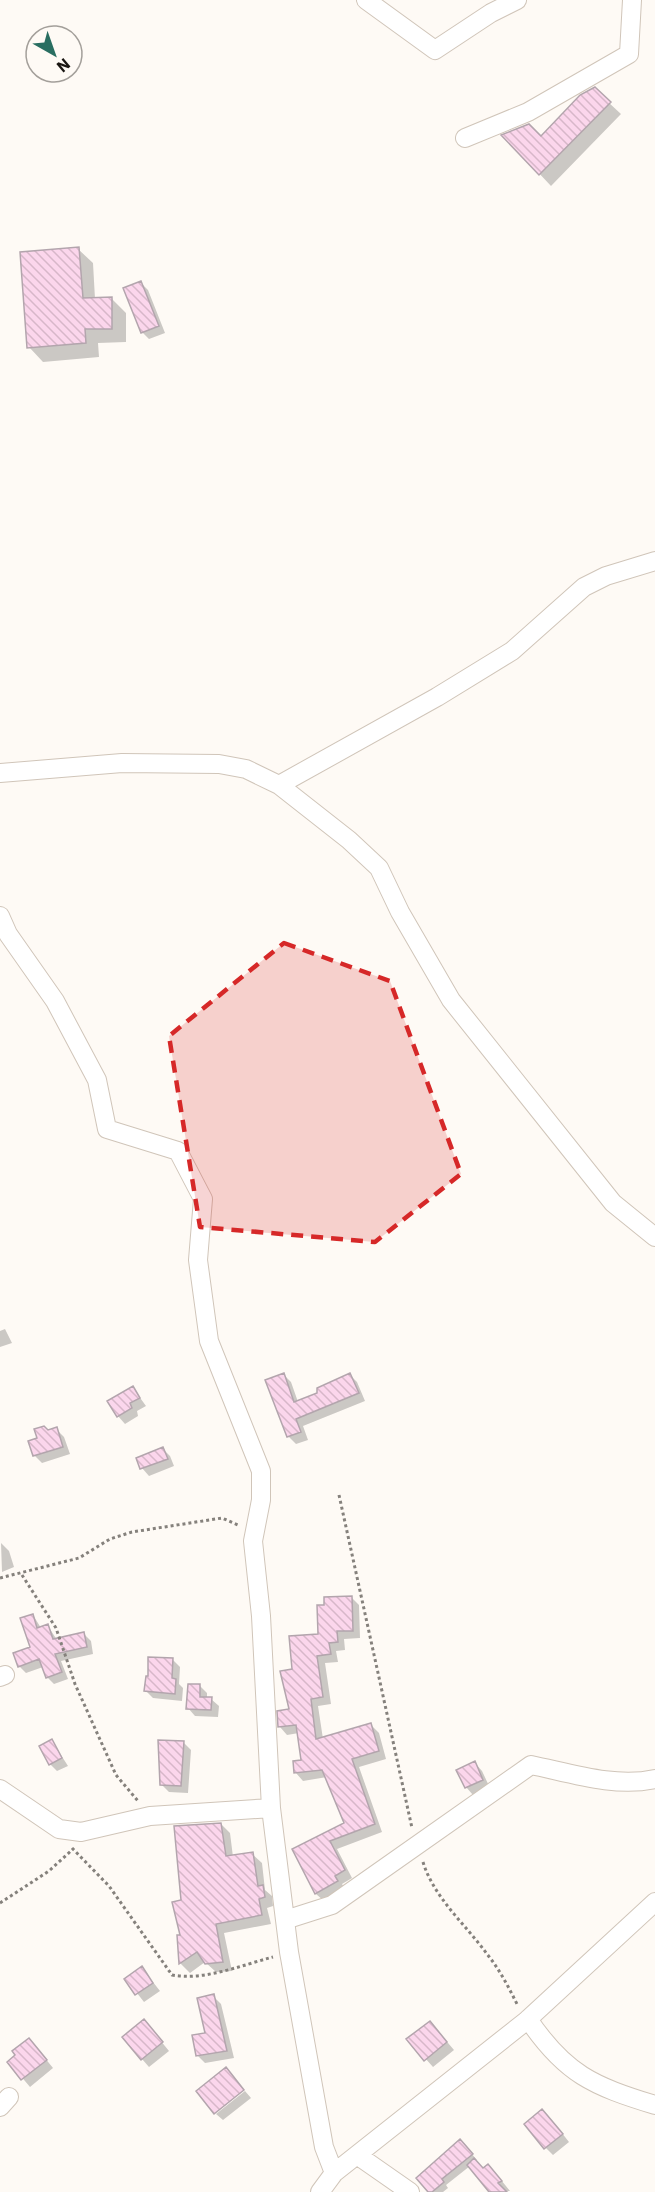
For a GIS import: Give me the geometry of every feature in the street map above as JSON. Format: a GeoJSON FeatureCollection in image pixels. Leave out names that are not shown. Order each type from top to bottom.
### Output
{"type":"FeatureCollection","features":[{"type":"Feature","properties":{"kind":"street"},"geometry":{"type":"LineString","coordinates":[[366,0],[435,50],[491,13],[517,0]]}},
{"type":"Feature","properties":{"kind":"street"},"geometry":{"type":"LineString","coordinates":[[465,138],[528,112],[629,54],[632,0]]}},
{"type":"Feature","properties":{"kind":"street"},"geometry":{"type":"LineString","coordinates":[[279,785],[437,697],[512,651],[584,587],[606,576],[655,561]]}},
{"type":"Feature","properties":{"kind":"street"},"geometry":{"type":"LineString","coordinates":[[0,773],[122,762],[219,764],[246,769],[279,785],[349,840],[379,868],[451,1000],[614,1203],[655,1237]]}},
{"type":"Feature","properties":{"kind":"street"},"geometry":{"type":"LineString","coordinates":[[0,916],[8,934],[55,1000],[97,1080],[107,1129],[178,1151],[203,1199],[198,1260],[209,1341],[261,1471],[261,1500],[253,1541],[261,1616],[271,1808],[289,1952],[324,2147],[334,2173]]}},
{"type":"Feature","properties":{"kind":"street"},"geometry":{"type":"LineString","coordinates":[[285,1920],[332,1905],[418,1847],[482,1797],[531,1765],[608,1780],[644,1782],[655,1779]]}},
{"type":"Feature","properties":{"kind":"street"},"geometry":{"type":"LineString","coordinates":[[0,1789],[59,1829],[81,1832],[150,1816],[271,1808]]}},
{"type":"Feature","properties":{"kind":"street"},"geometry":{"type":"LineString","coordinates":[[320,2192],[334,2173],[527,2020],[655,1902]]}},
{"type":"Feature","properties":{"kind":"street"},"geometry":{"type":"LineString","coordinates":[[527,2020],[546,2045],[581,2077],[600,2087],[655,2105]]}},
{"type":"Feature","properties":{"kind":"street"},"geometry":{"type":"LineString","coordinates":[[357,2155],[410,2192]]}},
{"type":"Feature","properties":{"kind":"path"},"geometry":{"type":"LineString","coordinates":[[339,1495],[418,1847],[426,1872],[452,1911],[504,1978],[527,2020]]}},
{"type":"Feature","properties":{"kind":"path"},"geometry":{"type":"LineString","coordinates":[[0,1578],[22,1575],[79,1558],[110,1539],[132,1532],[222,1518],[237,1524],[253,1541]]}},
{"type":"Feature","properties":{"kind":"path"},"geometry":{"type":"LineString","coordinates":[[22,1575],[56,1628],[75,1684],[116,1775],[150,1816]]}},
{"type":"Feature","properties":{"kind":"path"},"geometry":{"type":"LineString","coordinates":[[67,1842],[109,1886],[172,1975],[184,1977],[203,1974],[289,1952]]}},
{"type":"Feature","properties":{"kind":"path"},"geometry":{"type":"LineString","coordinates":[[0,1903],[49,1871],[74,1849]]}},
{"type":"Feature","properties":{"kind":"highlighted area"},"geometry":{"type":"Polygon","coordinates":[[[284,943],[390,981],[461,1174],[375,1242],[200,1227],[169,1036],[284,943]]]}},
{"type":"Feature","properties":{"kind":"building"},"geometry":{"type":"Polygon","coordinates":[[[595,87],[611,102],[539,175],[501,135],[529,124],[541,136],[580,95],[595,87]]]}},
{"type":"Feature","properties":{"kind":"building"},"geometry":{"type":"Polygon","coordinates":[[[79,247],[83,298],[112,297],[112,329],[85,329],[86,343],[27,348],[20,252],[79,247]]]}},
{"type":"Feature","properties":{"kind":"building"},"geometry":{"type":"Polygon","coordinates":[[[141,281],[159,326],[141,333],[123,288],[141,281]]]}},
{"type":"Feature","properties":{"kind":"building"},"geometry":{"type":"Polygon","coordinates":[[[284,1373],[294,1402],[317,1393],[317,1388],[350,1373],[359,1393],[296,1419],[301,1432],[287,1437],[265,1380],[284,1373]]]}},
{"type":"Feature","properties":{"kind":"building"},"geometry":{"type":"Polygon","coordinates":[[[133,1386],[140,1398],[130,1403],[132,1408],[117,1417],[107,1401],[133,1386]]]}},
{"type":"Feature","properties":{"kind":"building"},"geometry":{"type":"Polygon","coordinates":[[[44,1426],[48,1430],[57,1427],[63,1447],[33,1456],[28,1441],[37,1438],[34,1429],[44,1426]]]}},
{"type":"Feature","properties":{"kind":"building"},"geometry":{"type":"Polygon","coordinates":[[[163,1447],[168,1459],[140,1469],[136,1458],[163,1447]]]}},
{"type":"Feature","properties":{"kind":"building"},"geometry":{"type":"Polygon","coordinates":[[[352,1596],[353,1631],[337,1631],[338,1642],[329,1643],[331,1654],[317,1656],[323,1697],[311,1699],[316,1739],[371,1723],[379,1751],[352,1759],[375,1824],[330,1841],[345,1870],[335,1876],[338,1881],[315,1894],[292,1849],[344,1823],[322,1770],[294,1773],[293,1761],[301,1760],[296,1725],[278,1727],[277,1711],[289,1709],[280,1671],[292,1669],[289,1636],[318,1634],[317,1605],[324,1605],[324,1597],[352,1596]]]}},
{"type":"Feature","properties":{"kind":"building"},"geometry":{"type":"Polygon","coordinates":[[[33,1614],[37,1628],[48,1624],[53,1639],[84,1632],[87,1647],[55,1654],[62,1672],[46,1678],[39,1659],[18,1667],[13,1653],[30,1647],[20,1618],[33,1614]]]}},
{"type":"Feature","properties":{"kind":"building"},"geometry":{"type":"Polygon","coordinates":[[[148,1657],[173,1658],[172,1678],[176,1679],[175,1694],[144,1691],[146,1676],[148,1676],[148,1657]]]}},
{"type":"Feature","properties":{"kind":"building"},"geometry":{"type":"Polygon","coordinates":[[[188,1684],[200,1684],[200,1697],[212,1697],[211,1710],[186,1709],[188,1684]]]}},
{"type":"Feature","properties":{"kind":"building"},"geometry":{"type":"Polygon","coordinates":[[[52,1739],[62,1758],[49,1765],[39,1746],[52,1739]]]}},
{"type":"Feature","properties":{"kind":"building"},"geometry":{"type":"Polygon","coordinates":[[[158,1740],[184,1741],[181,1786],[160,1785],[158,1740]]]}},
{"type":"Feature","properties":{"kind":"building"},"geometry":{"type":"Polygon","coordinates":[[[475,1761],[483,1780],[465,1788],[456,1770],[475,1761]]]}},
{"type":"Feature","properties":{"kind":"building"},"geometry":{"type":"Polygon","coordinates":[[[221,1823],[226,1856],[253,1852],[258,1886],[263,1885],[265,1897],[259,1899],[262,1915],[216,1924],[223,1962],[205,1964],[197,1952],[179,1964],[177,1935],[180,1935],[172,1902],[181,1900],[174,1826],[221,1823]]]}},
{"type":"Feature","properties":{"kind":"building"},"geometry":{"type":"Polygon","coordinates":[[[142,1966],[153,1983],[135,1995],[124,1979],[142,1966]]]}},
{"type":"Feature","properties":{"kind":"building"},"geometry":{"type":"Polygon","coordinates":[[[214,1994],[227,2051],[196,2056],[192,2035],[205,2033],[197,1998],[214,1994]]]}},
{"type":"Feature","properties":{"kind":"building"},"geometry":{"type":"Polygon","coordinates":[[[144,2019],[163,2042],[141,2060],[122,2037],[144,2019]]]}},
{"type":"Feature","properties":{"kind":"building"},"geometry":{"type":"Polygon","coordinates":[[[430,2021],[447,2042],[424,2061],[406,2039],[430,2021]]]}},
{"type":"Feature","properties":{"kind":"building"},"geometry":{"type":"Polygon","coordinates":[[[29,2038],[47,2060],[21,2080],[7,2062],[15,2055],[12,2051],[29,2038]]]}},
{"type":"Feature","properties":{"kind":"building"},"geometry":{"type":"Polygon","coordinates":[[[226,2067],[244,2090],[214,2114],[196,2091],[226,2067]]]}},
{"type":"Feature","properties":{"kind":"building"},"geometry":{"type":"Polygon","coordinates":[[[542,2109],[563,2134],[544,2149],[524,2124],[542,2109]]]}},
{"type":"Feature","properties":{"kind":"building"},"geometry":{"type":"Polygon","coordinates":[[[460,2139],[473,2154],[442,2179],[444,2182],[432,2192],[428,2192],[416,2178],[460,2139]]]}},
{"type":"Feature","properties":{"kind":"building"},"geometry":{"type":"Polygon","coordinates":[[[474,2158],[483,2168],[488,2164],[502,2181],[498,2183],[507,2192],[489,2192],[467,2165],[474,2158]]]}}]}
